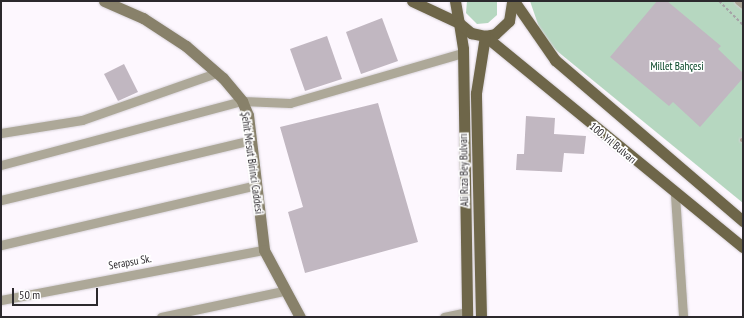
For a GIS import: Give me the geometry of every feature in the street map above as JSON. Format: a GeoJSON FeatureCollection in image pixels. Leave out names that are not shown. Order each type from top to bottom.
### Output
{"type":"FeatureCollection","features":[{"type":"Feature","properties":{"kind":"main road","name":"Şehit Mesut Birinci Caddesi"},"geometry":{"type":"LineString","coordinates":[[104,1],[143,18],[186,46],[216,72],[242,101],[251,140],[264,250],[283,291],[300,317]]}},
{"type":"Feature","properties":{"kind":"main road"},"geometry":{"type":"LineString","coordinates":[[412,1],[459,24],[471,33],[486,36],[495,34],[509,21],[513,2]]}},
{"type":"Feature","properties":{"kind":"main road","name":"Ali Rıza Bey Bulvarı"},"geometry":{"type":"LineString","coordinates":[[455,1],[462,53],[467,314]]}},
{"type":"Feature","properties":{"kind":"main road"},"geometry":{"type":"LineString","coordinates":[[513,2],[555,60],[743,221]]}},
{"type":"Feature","properties":{"kind":"main road","name":"Ali Rıza Bey Bulvarı"},"geometry":{"type":"LineString","coordinates":[[481,317],[476,93],[486,36]]}},
{"type":"Feature","properties":{"kind":"main road","name":"100. Yıl Bulvarı"},"geometry":{"type":"LineString","coordinates":[[486,36],[675,194],[743,247]]}},
{"type":"Feature","properties":{"kind":"street"},"geometry":{"type":"LineString","coordinates":[[738,1],[743,5]]}},
{"type":"Feature","properties":{"kind":"street"},"geometry":{"type":"LineString","coordinates":[[1,165],[242,101],[290,103],[462,53]]}},
{"type":"Feature","properties":{"kind":"street"},"geometry":{"type":"LineString","coordinates":[[1,133],[82,120],[216,72]]}},
{"type":"Feature","properties":{"kind":"street"},"geometry":{"type":"LineString","coordinates":[[1,200],[251,140]]}},
{"type":"Feature","properties":{"kind":"street"},"geometry":{"type":"LineString","coordinates":[[1,245],[256,185]]}},
{"type":"Feature","properties":{"kind":"street"},"geometry":{"type":"LineString","coordinates":[[675,194],[683,317]]}},
{"type":"Feature","properties":{"kind":"street","name":"Serapsu Sk."},"geometry":{"type":"LineString","coordinates":[[1,300],[264,250]]}},
{"type":"Feature","properties":{"kind":"street"},"geometry":{"type":"LineString","coordinates":[[161,317],[283,291]]}},
{"type":"Feature","properties":{"kind":"street"},"geometry":{"type":"LineString","coordinates":[[444,317],[467,314]]}},
{"type":"Feature","properties":{"kind":"path"},"geometry":{"type":"LineString","coordinates":[[719,1],[743,25]]}},
{"type":"Feature","properties":{"kind":"green space"},"geometry":{"type":"Polygon","coordinates":[[[467,1],[497,1],[497,15],[488,23],[477,24],[466,13],[467,1]]]}},
{"type":"Feature","properties":{"kind":"green space","name":"Millet Bahçesi"},"geometry":{"type":"Polygon","coordinates":[[[530,1],[743,1],[743,203],[557,51],[542,36],[530,1]]]}},
{"type":"Feature","properties":{"kind":"building"},"geometry":{"type":"Polygon","coordinates":[[[657,1],[667,1],[721,46],[718,49],[743,73],[743,78],[700,127],[673,102],[669,106],[610,57],[657,1]]]}},
{"type":"Feature","properties":{"kind":"building"},"geometry":{"type":"Polygon","coordinates":[[[382,18],[398,61],[361,74],[346,32],[382,18]]]}},
{"type":"Feature","properties":{"kind":"building"},"geometry":{"type":"Polygon","coordinates":[[[327,36],[342,79],[305,91],[290,49],[327,36]]]}},
{"type":"Feature","properties":{"kind":"building"},"geometry":{"type":"Polygon","coordinates":[[[124,64],[138,92],[118,101],[104,74],[124,64]]]}},
{"type":"Feature","properties":{"kind":"building"},"geometry":{"type":"Polygon","coordinates":[[[378,103],[418,242],[305,273],[288,212],[303,207],[280,127],[378,103]]]}},
{"type":"Feature","properties":{"kind":"building"},"geometry":{"type":"Polygon","coordinates":[[[526,116],[555,118],[554,134],[586,136],[584,154],[564,153],[562,172],[516,170],[517,154],[524,154],[526,116]]]}}]}
